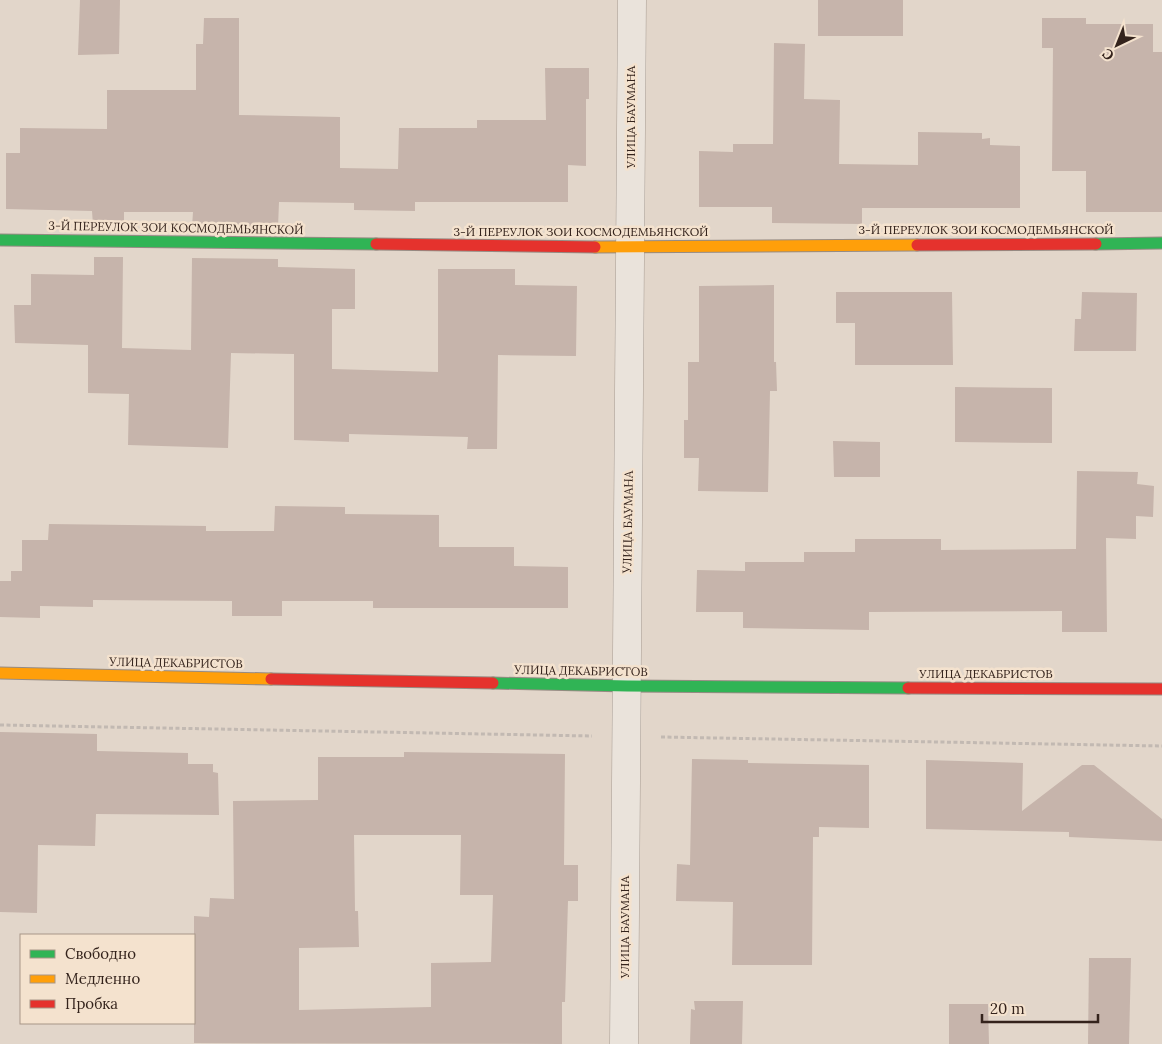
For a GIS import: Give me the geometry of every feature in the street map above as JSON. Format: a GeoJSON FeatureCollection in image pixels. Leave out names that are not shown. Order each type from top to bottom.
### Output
{"type":"FeatureCollection","features":[{"type":"Feature","properties":{"kind":"street","name":"УЛИЦА БАУМАНА"},"geometry":{"type":"LineString","coordinates":[[624,1044],[632,0]]}},
{"type":"Feature","properties":{"kind":"street","name":"3-Й ПЕРЕУЛОК ЗОИ КОСМОДЕМЬЯНСКОЙ"},"geometry":{"type":"LineString","coordinates":[[0,240],[631,247],[1162,243]]}},
{"type":"Feature","properties":{"kind":"street","name":"УЛИЦА ДЕКАБРИСТОВ"},"geometry":{"type":"LineString","coordinates":[[0,673],[627,686],[1162,689]]}},
{"type":"Feature","properties":{"kind":"path"},"geometry":{"type":"LineString","coordinates":[[0,725],[1162,746]]}},
{"type":"Feature","properties":{"kind":"building"},"geometry":{"type":"Polygon","coordinates":[[[80,0],[120,0],[119,54],[78,55],[80,0]]]}},
{"type":"Feature","properties":{"kind":"building"},"geometry":{"type":"Polygon","coordinates":[[[818,0],[903,0],[903,36],[818,36],[818,0]]]}},
{"type":"Feature","properties":{"kind":"building"},"geometry":{"type":"Polygon","coordinates":[[[204,18],[239,18],[239,115],[340,117],[340,168],[398,169],[399,128],[477,128],[477,120],[546,120],[545,68],[589,68],[589,99],[586,99],[586,166],[568,165],[568,202],[415,202],[415,211],[354,210],[354,203],[279,202],[278,227],[192,227],[193,212],[124,212],[124,226],[93,225],[92,211],[6,209],[6,153],[20,153],[20,128],[107,129],[107,90],[196,90],[196,44],[203,44],[204,18]]]}},
{"type":"Feature","properties":{"kind":"building"},"geometry":{"type":"Polygon","coordinates":[[[1042,18],[1086,18],[1086,24],[1153,24],[1153,52],[1162,52],[1162,212],[1086,212],[1086,171],[1052,171],[1053,48],[1042,48],[1042,18]]]}},
{"type":"Feature","properties":{"kind":"building"},"geometry":{"type":"Polygon","coordinates":[[[774,43],[805,44],[804,99],[840,100],[839,164],[918,165],[918,132],[982,133],[982,139],[990,138],[990,145],[1020,146],[1020,208],[862,208],[862,224],[772,223],[772,207],[699,207],[699,151],[733,152],[733,144],[773,144],[774,43]]]}},
{"type":"Feature","properties":{"kind":"building"},"geometry":{"type":"Polygon","coordinates":[[[94,257],[123,257],[122,348],[191,350],[192,258],[278,259],[278,267],[355,269],[355,309],[332,309],[332,369],[438,372],[438,269],[515,269],[515,285],[577,286],[576,356],[498,355],[497,449],[467,449],[468,437],[349,434],[349,442],[294,440],[294,354],[231,353],[228,448],[128,445],[129,394],[88,393],[88,345],[15,343],[14,305],[31,305],[31,274],[94,275],[94,257]]]}},
{"type":"Feature","properties":{"kind":"building"},"geometry":{"type":"Polygon","coordinates":[[[774,285],[774,362],[776,362],[777,391],[770,391],[768,492],[698,491],[699,458],[684,458],[684,420],[688,420],[688,362],[699,362],[699,286],[774,285]]]}},
{"type":"Feature","properties":{"kind":"building"},"geometry":{"type":"Polygon","coordinates":[[[836,292],[952,292],[953,365],[855,365],[855,323],[836,323],[836,292]]]}},
{"type":"Feature","properties":{"kind":"building"},"geometry":{"type":"Polygon","coordinates":[[[1082,292],[1137,293],[1136,351],[1074,351],[1075,319],[1081,319],[1082,292]]]}},
{"type":"Feature","properties":{"kind":"building"},"geometry":{"type":"Polygon","coordinates":[[[955,387],[1052,388],[1052,443],[955,442],[955,387]]]}},
{"type":"Feature","properties":{"kind":"building"},"geometry":{"type":"Polygon","coordinates":[[[833,441],[880,442],[880,477],[834,477],[833,441]]]}},
{"type":"Feature","properties":{"kind":"building"},"geometry":{"type":"Polygon","coordinates":[[[1077,471],[1138,472],[1137,484],[1154,486],[1153,517],[1136,516],[1136,539],[1106,538],[1107,632],[1062,632],[1062,611],[869,612],[869,630],[743,628],[743,612],[696,612],[697,570],[745,571],[745,562],[804,562],[804,552],[855,552],[855,539],[941,539],[941,550],[1076,549],[1077,471]]]}},
{"type":"Feature","properties":{"kind":"building"},"geometry":{"type":"Polygon","coordinates":[[[275,506],[345,507],[345,514],[439,515],[439,547],[514,547],[514,566],[568,567],[568,608],[373,608],[373,601],[282,601],[282,616],[232,616],[232,601],[93,600],[93,607],[40,606],[40,618],[0,617],[0,581],[11,581],[11,571],[22,571],[22,540],[48,540],[49,524],[206,526],[206,531],[274,531],[275,506]]]}},
{"type":"Feature","properties":{"kind":"building"},"geometry":{"type":"Polygon","coordinates":[[[0,732],[97,734],[97,751],[188,753],[188,764],[213,764],[213,772],[218,773],[219,815],[96,814],[95,846],[38,845],[37,913],[0,912],[0,732]]]}},
{"type":"Feature","properties":{"kind":"building"},"geometry":{"type":"Polygon","coordinates":[[[404,752],[565,754],[564,865],[578,865],[578,901],[568,901],[565,1002],[562,1002],[562,1044],[194,1043],[194,916],[209,917],[210,898],[234,899],[233,801],[318,800],[318,757],[404,757],[404,752]],[[354,835],[355,911],[358,911],[359,947],[299,948],[299,1010],[431,1007],[431,963],[491,962],[493,895],[460,895],[461,835],[354,835]]]}},
{"type":"Feature","properties":{"kind":"building"},"geometry":{"type":"Polygon","coordinates":[[[692,759],[748,760],[748,763],[869,765],[869,828],[819,827],[819,837],[813,837],[812,965],[732,965],[733,902],[676,901],[677,864],[690,865],[692,759]]]}},
{"type":"Feature","properties":{"kind":"building"},"geometry":{"type":"Polygon","coordinates":[[[926,760],[1023,763],[1022,811],[1082,765],[1094,765],[1162,819],[1162,841],[1069,837],[1069,832],[926,829],[926,760]]]}},
{"type":"Feature","properties":{"kind":"building"},"geometry":{"type":"Polygon","coordinates":[[[1089,958],[1131,958],[1129,1044],[1088,1044],[1089,958]]]}},
{"type":"Feature","properties":{"kind":"building"},"geometry":{"type":"Polygon","coordinates":[[[694,1001],[743,1001],[742,1044],[690,1044],[691,1009],[695,1010],[694,1001]]]}},
{"type":"Feature","properties":{"kind":"building"},"geometry":{"type":"Polygon","coordinates":[[[949,1004],[988,1004],[989,1044],[949,1044],[949,1004]]]}},
{"type":"Feature","properties":{"kind":"traffic: fast"},"geometry":{"type":"LineString","coordinates":[[0,240],[376,244]]}},
{"type":"Feature","properties":{"kind":"traffic: fast"},"geometry":{"type":"LineString","coordinates":[[1096,244],[1162,243]]}},
{"type":"Feature","properties":{"kind":"traffic: fast"},"geometry":{"type":"LineString","coordinates":[[493,683],[908,688]]}},
{"type":"Feature","properties":{"kind":"traffic: slow"},"geometry":{"type":"LineString","coordinates":[[595,247],[917,245]]}},
{"type":"Feature","properties":{"kind":"traffic: slow"},"geometry":{"type":"LineString","coordinates":[[0,673],[271,679]]}},
{"type":"Feature","properties":{"kind":"traffic: jam"},"geometry":{"type":"LineString","coordinates":[[376,244],[595,247]]}},
{"type":"Feature","properties":{"kind":"traffic: jam"},"geometry":{"type":"LineString","coordinates":[[917,245],[1096,244]]}},
{"type":"Feature","properties":{"kind":"traffic: jam"},"geometry":{"type":"LineString","coordinates":[[271,679],[493,683]]}},
{"type":"Feature","properties":{"kind":"traffic: jam"},"geometry":{"type":"LineString","coordinates":[[908,688],[1162,689]]}}]}
